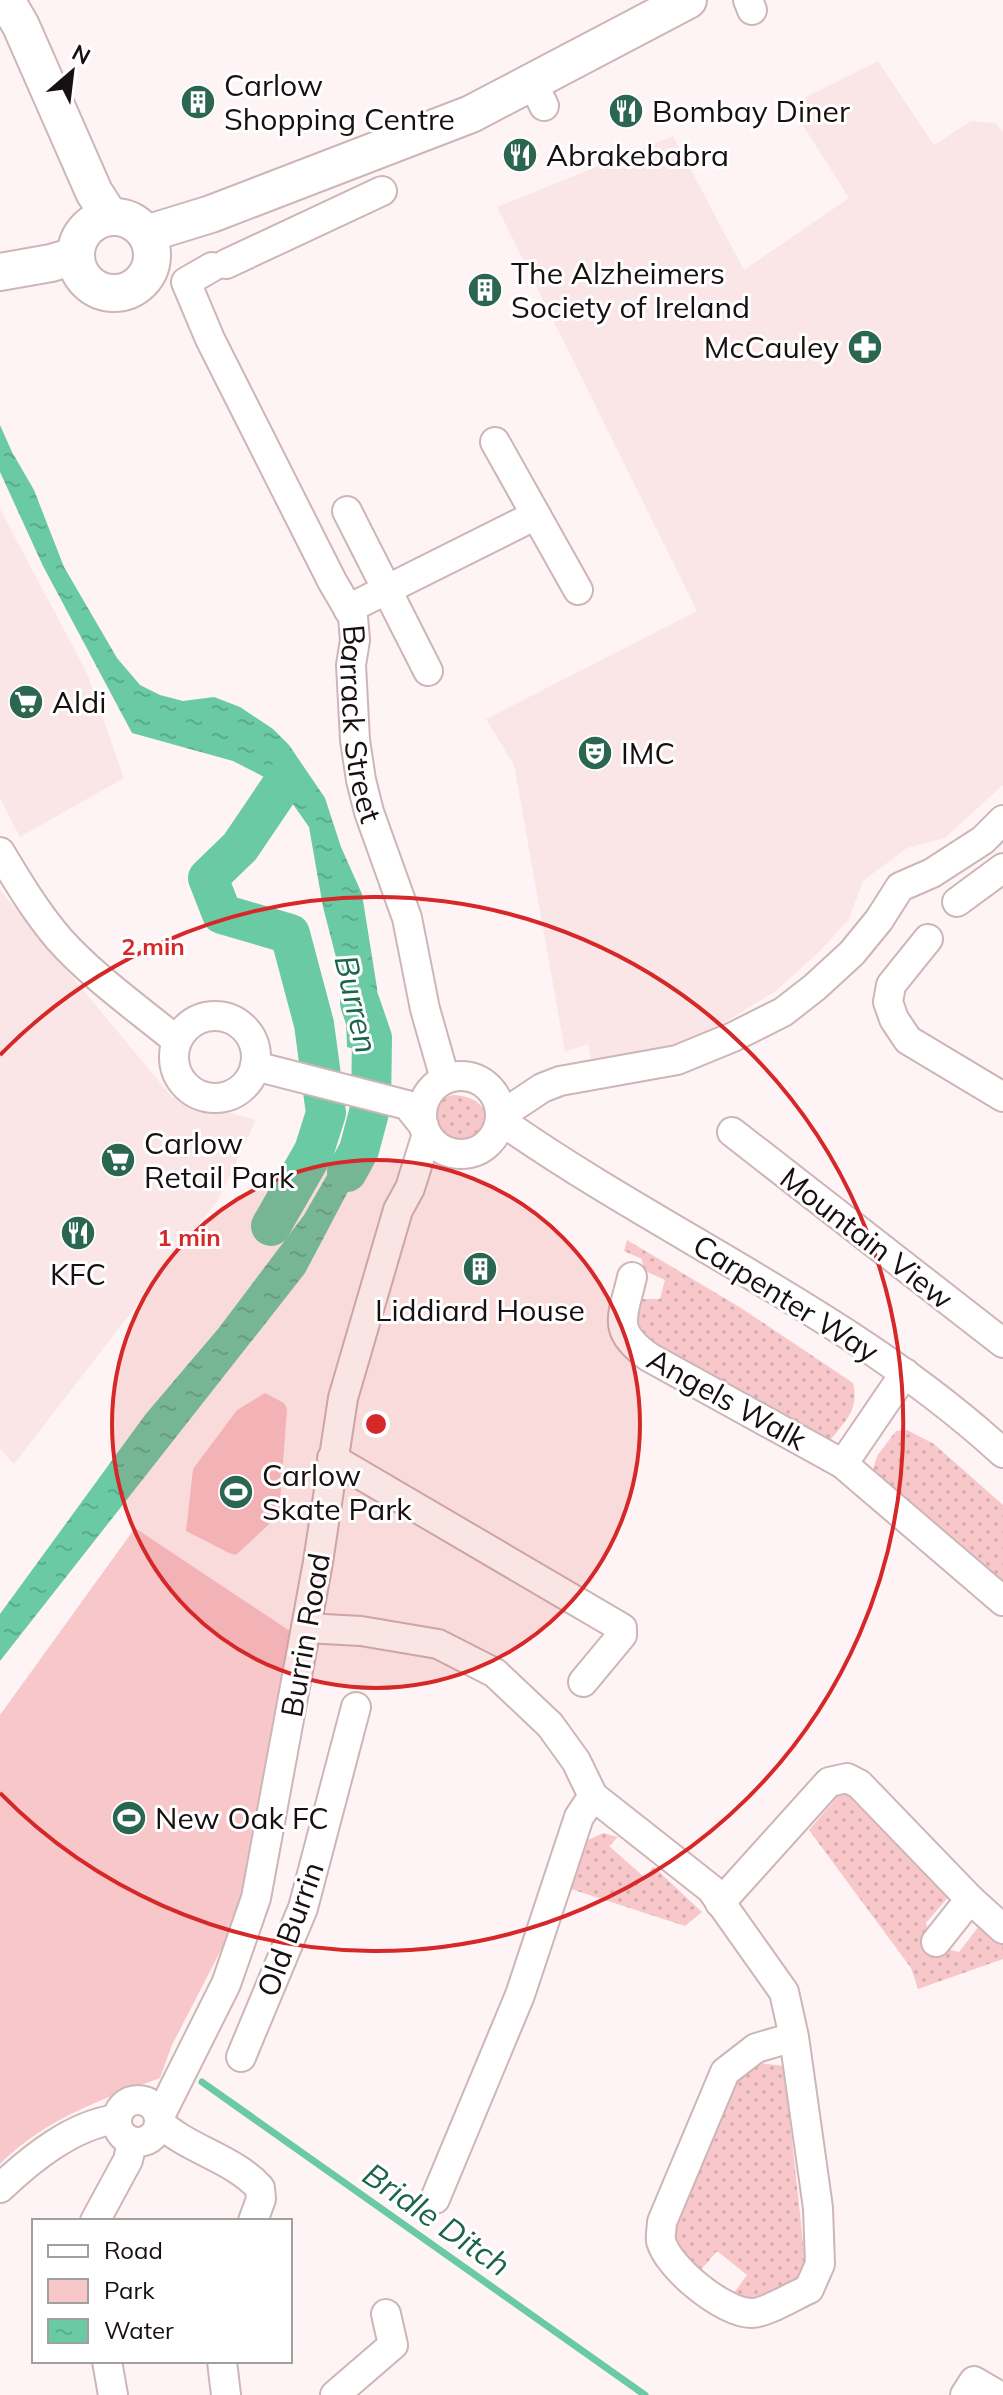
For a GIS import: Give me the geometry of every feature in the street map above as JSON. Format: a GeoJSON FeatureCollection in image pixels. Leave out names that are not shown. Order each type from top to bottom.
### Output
{"type":"FeatureCollection","features":[{"type":"Feature","properties":{"kind":"main road"},"geometry":{"type":"LineString","coordinates":[[6,0],[21,26],[95,288],[106,293],[130,290],[147,274],[157,237]]}},
{"type":"Feature","properties":{"kind":"main road"},"geometry":{"type":"LineString","coordinates":[[157,237],[471,114],[539,95],[688,0]]}},
{"type":"Feature","properties":{"kind":"main road"},"geometry":{"type":"LineString","coordinates":[[0,272],[130,220],[157,237]]}},
{"type":"Feature","properties":{"kind":"street"},"geometry":{"type":"LineString","coordinates":[[318,173],[334,214],[382,191]]}},
{"type":"Feature","properties":{"kind":"street","name":"Barrack Street"},"geometry":{"type":"LineString","coordinates":[[334,214],[186,282],[210,339],[353,617],[355,640],[351,665],[355,740],[369,812],[407,918],[425,1009],[426,1107]]}},
{"type":"Feature","properties":{"kind":"street"},"geometry":{"type":"LineString","coordinates":[[495,442],[578,590]]}},
{"type":"Feature","properties":{"kind":"street"},"geometry":{"type":"LineString","coordinates":[[347,511],[428,671]]}},
{"type":"Feature","properties":{"kind":"street"},"geometry":{"type":"LineString","coordinates":[[348,609],[536,515]]}},
{"type":"Feature","properties":{"kind":"street"},"geometry":{"type":"LineString","coordinates":[[410,1188],[461,1154],[472,1152],[496,1126],[542,1088],[560,1081],[677,1060],[783,1012],[852,953],[879,920],[900,887],[932,873],[983,840],[1003,820]]}},
{"type":"Feature","properties":{"kind":"street"},"geometry":{"type":"LineString","coordinates":[[0,852],[28,899],[60,940],[105,982],[176,1040]]}},
{"type":"Feature","properties":{"kind":"street"},"geometry":{"type":"LineString","coordinates":[[957,902],[1003,868]]}},
{"type":"Feature","properties":{"kind":"street"},"geometry":{"type":"LineString","coordinates":[[928,939],[891,985],[888,1002],[894,1019],[908,1040],[1003,1097]]}},
{"type":"Feature","properties":{"kind":"street"},"geometry":{"type":"LineString","coordinates":[[265,1068],[242,1088],[219,1098],[206,1097],[194,1093],[178,1075],[174,1064],[176,1040],[194,1020],[221,1015],[245,1028],[265,1068],[426,1107],[470,1076],[482,1081],[542,1088]]}},
{"type":"Feature","properties":{"kind":"street"},"geometry":{"type":"LineString","coordinates":[[482,1081],[498,1101],[496,1126]]}},
{"type":"Feature","properties":{"kind":"street"},"geometry":{"type":"LineString","coordinates":[[426,1107],[438,1147],[461,1154]]}},
{"type":"Feature","properties":{"kind":"street","name":"Burrin Road"},"geometry":{"type":"LineString","coordinates":[[154,2125],[226,1984],[256,1898],[306,1628],[343,1398],[398,1210],[410,1188],[426,1107]]}},
{"type":"Feature","properties":{"kind":"street","name":"Carpenter Way"},"geometry":{"type":"LineString","coordinates":[[496,1126],[824,1319],[905,1373],[968,1421],[1003,1453]]}},
{"type":"Feature","properties":{"kind":"street","name":"Mountain View"},"geometry":{"type":"LineString","coordinates":[[732,1132],[1003,1343]]}},
{"type":"Feature","properties":{"kind":"street","name":"Angels Walk"},"geometry":{"type":"LineString","coordinates":[[632,1277],[622,1318],[623,1333],[631,1344],[843,1464],[1003,1601]]}},
{"type":"Feature","properties":{"kind":"street","name":"Angels Walk"},"geometry":{"type":"LineString","coordinates":[[843,1464],[905,1373]]}},
{"type":"Feature","properties":{"kind":"street"},"geometry":{"type":"LineString","coordinates":[[332,1458],[622,1628],[622,1635],[583,1682]]}},
{"type":"Feature","properties":{"kind":"street"},"geometry":{"type":"LineString","coordinates":[[306,1628],[389,1635],[438,1644],[495,1673],[550,1725],[576,1761],[593,1796],[711,1889],[784,1992],[794,2037],[818,2208],[820,2264],[809,2289],[754,2314],[729,2309],[696,2284],[670,2257],[661,2241],[662,2222],[725,2072],[756,2048],[794,2037]]}},
{"type":"Feature","properties":{"kind":"street","name":"Old Burrin"},"geometry":{"type":"LineString","coordinates":[[241,2057],[303,1908],[356,1707]]}},
{"type":"Feature","properties":{"kind":"street"},"geometry":{"type":"LineString","coordinates":[[720,1903],[829,1782],[847,1778],[859,1784],[1003,1929]]}},
{"type":"Feature","properties":{"kind":"street"},"geometry":{"type":"LineString","coordinates":[[435,2199],[520,1995],[579,1817],[593,1796]]}},
{"type":"Feature","properties":{"kind":"street"},"geometry":{"type":"LineString","coordinates":[[256,1898],[303,1908]]}},
{"type":"Feature","properties":{"kind":"street"},"geometry":{"type":"LineString","coordinates":[[936,1942],[970,1899]]}},
{"type":"Feature","properties":{"kind":"street"},"geometry":{"type":"LineString","coordinates":[[0,2188],[41,2154],[79,2131],[117,2119],[119,2132],[154,2125],[250,2176],[260,2188],[261,2199],[254,2219]]}},
{"type":"Feature","properties":{"kind":"street"},"geometry":{"type":"LineString","coordinates":[[96,2219],[128,2160],[154,2125]]}},
{"type":"Feature","properties":{"kind":"street"},"geometry":{"type":"LineString","coordinates":[[335,2395],[393,2345],[386,2314]]}},
{"type":"Feature","properties":{"kind":"street"},"geometry":{"type":"LineString","coordinates":[[107,2363],[113,2395]]}},
{"type":"Feature","properties":{"kind":"street"},"geometry":{"type":"LineString","coordinates":[[222,2363],[226,2395]]}},
{"type":"Feature","properties":{"kind":"street"},"geometry":{"type":"LineString","coordinates":[[965,2395],[974,2381],[996,2394]]}},
{"type":"Feature","properties":{"kind":"shaded area"},"geometry":{"type":"Polygon","coordinates":[[[878,61],[934,145],[971,121],[996,123],[1003,132],[1003,785],[945,838],[907,848],[863,881],[849,919],[820,951],[776,991],[727,1021],[666,1051],[592,1064],[588,1044],[565,1052],[514,765],[486,719],[697,611],[497,207],[673,136],[744,270],[849,198],[790,105],[878,61]]]}},
{"type":"Feature","properties":{"kind":"shaded area"},"geometry":{"type":"Polygon","coordinates":[[[0,509],[87,673],[124,778],[20,837],[0,798],[0,509]]]}},
{"type":"Feature","properties":{"kind":"shaded area","name":"Carlow Retail Park"},"geometry":{"type":"Polygon","coordinates":[[[0,890],[172,1097],[256,1120],[218,1200],[14,1464],[0,1449],[0,890]]]}},
{"type":"Feature","properties":{"kind":"green space"},"geometry":{"type":"Polygon","coordinates":[[[453,1095],[473,1100],[488,1115],[486,1128],[475,1140],[460,1141],[448,1137],[431,1116],[438,1102],[453,1095]]]}},
{"type":"Feature","properties":{"kind":"green space"},"geometry":{"type":"Polygon","coordinates":[[[627,1240],[741,1308],[853,1383],[852,1408],[829,1442],[644,1343],[633,1328],[640,1299],[660,1299],[665,1280],[643,1270],[642,1259],[624,1251],[627,1240]]]}},
{"type":"Feature","properties":{"kind":"green space","name":"Carlow Skate Park"},"geometry":{"type":"Polygon","coordinates":[[[265,1393],[284,1403],[287,1409],[279,1515],[236,1555],[186,1531],[193,1469],[237,1410],[265,1393]]]}},
{"type":"Feature","properties":{"kind":"green space"},"geometry":{"type":"Polygon","coordinates":[[[907,1430],[934,1444],[1003,1505],[1003,1586],[871,1476],[877,1456],[896,1431],[907,1430]]]}},
{"type":"Feature","properties":{"kind":"green space","name":"New Oak FC"},"geometry":{"type":"Polygon","coordinates":[[[135,1528],[296,1635],[236,1921],[172,2045],[160,2078],[75,2112],[17,2148],[0,2164],[0,1715],[135,1528]]]}},
{"type":"Feature","properties":{"kind":"green space"},"geometry":{"type":"Polygon","coordinates":[[[844,1789],[950,1895],[926,1923],[931,1945],[959,1952],[983,1921],[1003,1942],[1003,1959],[918,1989],[911,1968],[809,1830],[844,1789]]]}},
{"type":"Feature","properties":{"kind":"green space"},"geometry":{"type":"Polygon","coordinates":[[[603,1833],[618,1837],[609,1846],[644,1877],[654,1867],[702,1912],[685,1926],[571,1889],[588,1840],[603,1833]]]}},
{"type":"Feature","properties":{"kind":"green space"},"geometry":{"type":"Polygon","coordinates":[[[753,2062],[784,2066],[805,2260],[797,2281],[751,2301],[731,2297],[747,2275],[717,2251],[700,2271],[668,2243],[732,2072],[753,2062]]]}},
{"type":"Feature","properties":{"kind":"water"},"geometry":{"type":"Polygon","coordinates":[[[0,425],[34,490],[64,567],[117,658],[140,685],[183,701],[214,697],[240,707],[273,729],[289,745],[325,798],[341,847],[362,894],[377,988],[382,1057],[347,1047],[345,992],[323,907],[309,827],[290,800],[266,778],[233,761],[132,733],[43,566],[0,472],[0,425]]]}},
{"type":"Feature","properties":{"kind":"water"},"geometry":{"type":"Polygon","coordinates":[[[352,1120],[377,1127],[373,1144],[305,1273],[0,1661],[0,1614],[145,1415],[218,1329],[304,1215],[334,1163],[352,1120]]]}},
{"type":"Feature","properties":{"kind":"waterway"},"geometry":{"type":"LineString","coordinates":[[271,1226],[314,1151],[326,1113],[314,1024],[290,934],[222,914],[208,878],[240,847],[286,779]]}},
{"type":"Feature","properties":{"kind":"waterway","name":"Burren"},"geometry":{"type":"LineString","coordinates":[[347,1172],[359,1150],[371,1105],[372,1038],[360,1003]]}},
{"type":"Feature","properties":{"kind":"waterway","name":"Bridle Ditch"},"geometry":{"type":"LineString","coordinates":[[202,2082],[645,2395]]}},
{"type":"Feature","properties":{"kind":"place","name":"Carlow Shopping Centre"},"geometry":{"type":"Point","coordinates":[198,102]}},
{"type":"Feature","properties":{"kind":"place","name":"Bombay Diner"},"geometry":{"type":"Point","coordinates":[626,111]}},
{"type":"Feature","properties":{"kind":"place","name":"Abrakebabra"},"geometry":{"type":"Point","coordinates":[520,155]}},
{"type":"Feature","properties":{"kind":"place","name":"The Alzheimers Society of Ireland"},"geometry":{"type":"Point","coordinates":[485,290]}},
{"type":"Feature","properties":{"kind":"place","name":"McCauley"},"geometry":{"type":"Point","coordinates":[865,347]}},
{"type":"Feature","properties":{"kind":"place","name":"Aldi"},"geometry":{"type":"Point","coordinates":[26,702]}},
{"type":"Feature","properties":{"kind":"place","name":"IMC"},"geometry":{"type":"Point","coordinates":[595,753]}},
{"type":"Feature","properties":{"kind":"place","name":"Carlow Retail Park"},"geometry":{"type":"Point","coordinates":[118,1160]}},
{"type":"Feature","properties":{"kind":"place","name":"KFC"},"geometry":{"type":"Point","coordinates":[78,1233]}},
{"type":"Feature","properties":{"kind":"place","name":"Liddiard House"},"geometry":{"type":"Point","coordinates":[480,1269]}},
{"type":"Feature","properties":{"kind":"place","name":"Carlow Skate Park"},"geometry":{"type":"Point","coordinates":[236,1492]}},
{"type":"Feature","properties":{"kind":"place","name":"New Oak FC"},"geometry":{"type":"Point","coordinates":[129,1818]}}]}
